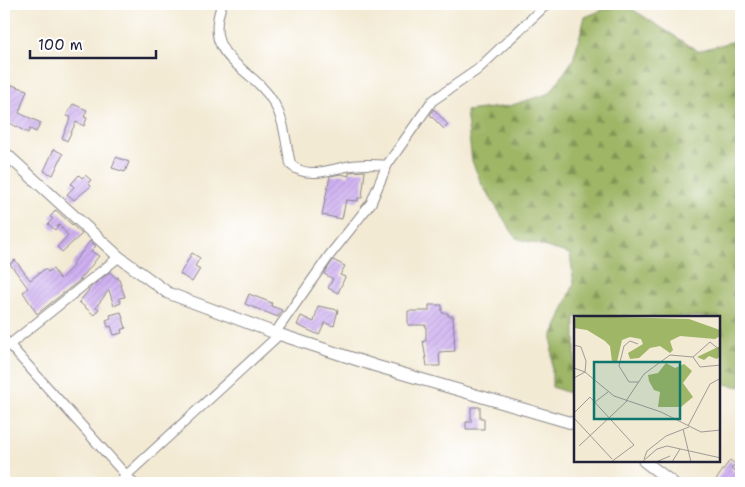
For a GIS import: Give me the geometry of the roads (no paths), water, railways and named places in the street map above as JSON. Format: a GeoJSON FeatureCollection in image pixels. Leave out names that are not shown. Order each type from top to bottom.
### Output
{"type":"FeatureCollection","features":[{"type":"Feature","properties":{"kind":"street"},"geometry":{"type":"LineString","coordinates":[[222,4],[216,31],[219,43],[228,55],[266,91],[274,103],[282,119],[291,165],[299,172],[315,174],[354,165],[388,166]]}},
{"type":"Feature","properties":{"kind":"street"},"geometry":{"type":"LineString","coordinates":[[118,483],[277,333],[329,256],[371,203],[388,166],[432,101],[477,70],[547,4]]}},
{"type":"Feature","properties":{"kind":"street"},"geometry":{"type":"LineString","coordinates":[[4,152],[119,257],[168,292],[277,333],[376,366],[574,424]]}},
{"type":"Feature","properties":{"kind":"street"},"geometry":{"type":"LineString","coordinates":[[119,257],[6,342],[132,483]]}},
{"type":"Feature","properties":{"kind":"street"},"geometry":{"type":"LineString","coordinates":[[645,462],[673,483]]}}]}
